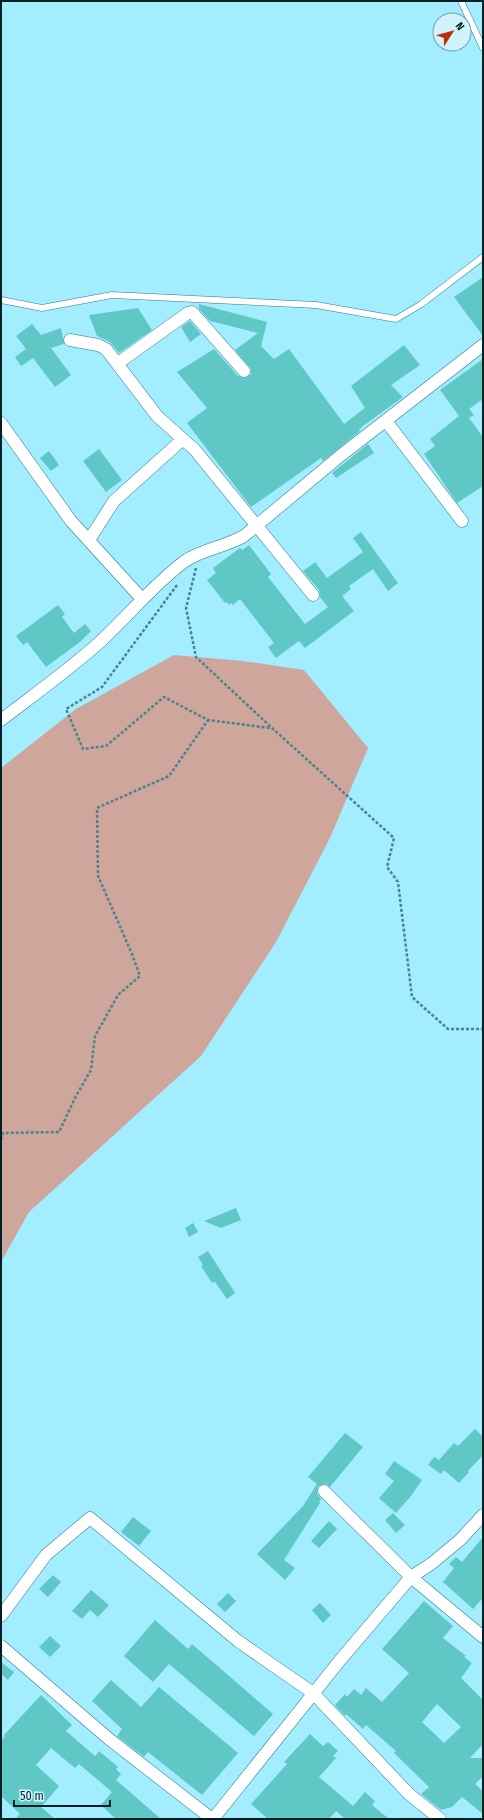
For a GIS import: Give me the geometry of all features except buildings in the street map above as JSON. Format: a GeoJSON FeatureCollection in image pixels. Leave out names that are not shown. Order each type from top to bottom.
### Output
{"type":"FeatureCollection","features":[{"type":"Feature","properties":{"kind":"street"},"geometry":{"type":"LineString","coordinates":[[118,363],[188,313],[192,312],[244,371]]}},
{"type":"Feature","properties":{"kind":"street"},"geometry":{"type":"LineString","coordinates":[[70,340],[103,346],[118,363],[157,416],[195,450],[313,595]]}},
{"type":"Feature","properties":{"kind":"street"},"geometry":{"type":"LineString","coordinates":[[1,720],[100,642],[128,616],[157,584],[186,561],[200,554],[230,544],[257,526],[340,456],[483,345]]}},
{"type":"Feature","properties":{"kind":"street"},"geometry":{"type":"LineString","coordinates":[[386,421],[462,521]]}},
{"type":"Feature","properties":{"kind":"street"},"geometry":{"type":"LineString","coordinates":[[1,423],[71,521],[142,599]]}},
{"type":"Feature","properties":{"kind":"street"},"geometry":{"type":"LineString","coordinates":[[89,540],[114,501],[183,439]]}},
{"type":"Feature","properties":{"kind":"street"},"geometry":{"type":"LineString","coordinates":[[324,1491],[412,1577],[483,1637]]}},
{"type":"Feature","properties":{"kind":"street"},"geometry":{"type":"LineString","coordinates":[[1,1646],[108,1739],[213,1819],[313,1693],[412,1577],[431,1564],[460,1540],[483,1515]]}},
{"type":"Feature","properties":{"kind":"street"},"geometry":{"type":"LineString","coordinates":[[1,1616],[46,1555],[90,1518],[238,1641],[313,1693],[409,1794],[440,1819]]}},
{"type":"Feature","properties":{"kind":"lane"},"geometry":{"type":"LineString","coordinates":[[461,1],[483,48]]}},
{"type":"Feature","properties":{"kind":"lane"},"geometry":{"type":"LineString","coordinates":[[1,300],[42,308],[112,295],[316,306],[396,319],[420,304],[483,257]]}},
{"type":"Feature","properties":{"kind":"path"},"geometry":{"type":"LineString","coordinates":[[200,554],[186,608],[196,657],[394,838],[387,867],[398,882],[412,997],[448,1029],[483,1029]]}},
{"type":"Feature","properties":{"kind":"path"},"geometry":{"type":"LineString","coordinates":[[181,579],[102,687],[66,709],[83,749],[106,746],[164,697],[208,720],[272,728]]}},
{"type":"Feature","properties":{"kind":"path"},"geometry":{"type":"LineString","coordinates":[[1,1140],[3,1133],[59,1132],[76,1096],[91,1070],[95,1036],[118,996],[140,976],[98,876],[97,808],[169,776],[208,720]]}},
{"type":"Feature","properties":{"kind":"shaded area"},"geometry":{"type":"Polygon","coordinates":[[[174,655],[243,661],[304,670],[368,748],[330,838],[276,942],[201,1056],[29,1212],[1,1262],[1,768],[76,709],[174,655]]]}}]}
